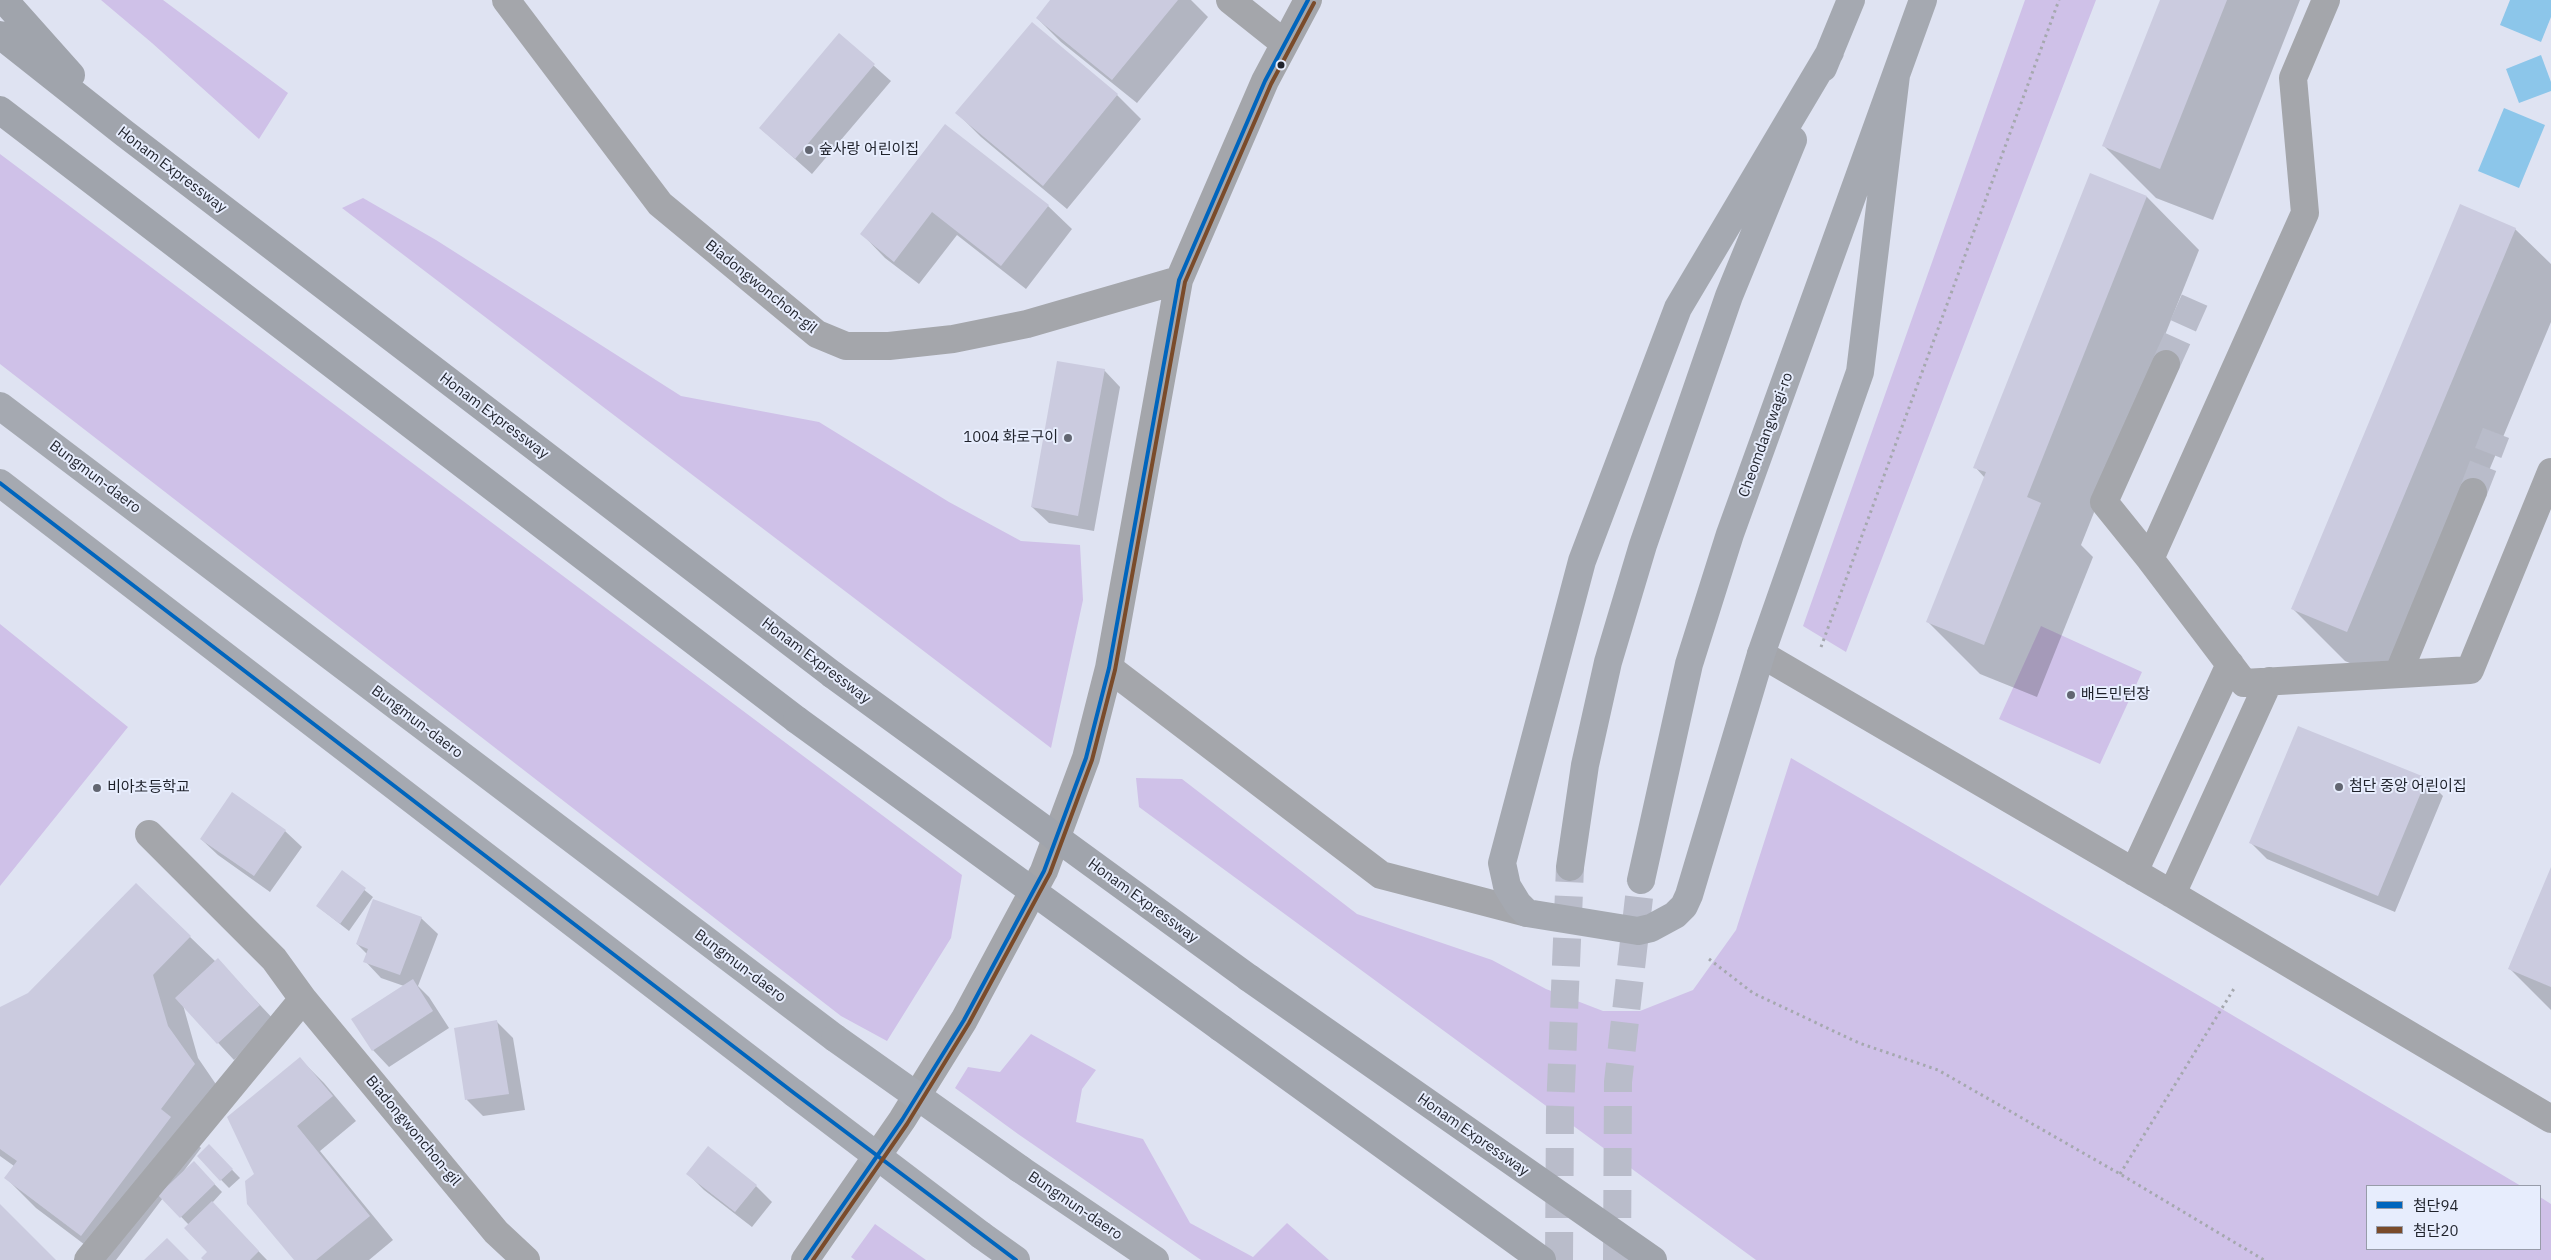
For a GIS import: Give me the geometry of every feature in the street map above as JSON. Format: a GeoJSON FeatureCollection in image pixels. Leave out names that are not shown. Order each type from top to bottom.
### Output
{"type":"FeatureCollection","features":[{"type":"Feature","properties":{"kind":"highway"},"geometry":{"type":"LineString","coordinates":[[4,0],[124,133]]}},
{"type":"Feature","properties":{"kind":"highway","name":"Honam Expressway"},"geometry":{"type":"LineString","coordinates":[[0,35],[124,133],[834,675],[1249,978],[1653,1260]]}},
{"type":"Feature","properties":{"kind":"highway"},"geometry":{"type":"LineString","coordinates":[[0,110],[797,720],[1542,1260]]}},
{"type":"Feature","properties":{"kind":"main road"},"geometry":{"type":"LineString","coordinates":[[1570,867],[1585,765],[1602,690],[1643,545],[1729,296],[1851,0]]}},
{"type":"Feature","properties":{"kind":"main road","name":"Cheomdangwagi-ro"},"geometry":{"type":"LineString","coordinates":[[1641,880],[1689,664],[1730,534],[1923,0]]}},
{"type":"Feature","properties":{"kind":"main road"},"geometry":{"type":"LineString","coordinates":[[1830,52],[1678,308],[1582,561],[1502,863],[1507,886],[1518,904],[1527,913],[1638,931],[1664,922],[1684,906],[1689,895],[1761,654],[1860,372],[1896,75]]}},
{"type":"Feature","properties":{"kind":"main road","name":"Bungmun-daero"},"geometry":{"type":"LineString","coordinates":[[0,406],[835,1038],[1155,1260]]}},
{"type":"Feature","properties":{"kind":"main road"},"geometry":{"type":"LineString","coordinates":[[0,483],[794,1093],[1016,1260]]}},
{"type":"Feature","properties":{"kind":"street","name":"Biadongwonchon-gil"},"geometry":{"type":"LineString","coordinates":[[506,0],[660,204],[817,334],[824,337],[846,346],[889,346],[953,338],[1027,324],[1179,280]]}},
{"type":"Feature","properties":{"kind":"street"},"geometry":{"type":"LineString","coordinates":[[1230,0],[1284,43]]}},
{"type":"Feature","properties":{"kind":"street"},"geometry":{"type":"LineString","coordinates":[[806,1260],[902,1120],[944,1053],[964,1020],[1044,871],[1086,758],[1109,668],[1179,280],[1265,81],[1308,0]]}},
{"type":"Feature","properties":{"kind":"street"},"geometry":{"type":"LineString","coordinates":[[2150,559],[2305,213],[2293,78],[2326,0]]}},
{"type":"Feature","properties":{"kind":"street"},"geometry":{"type":"LineString","coordinates":[[2166,364],[2104,502],[2150,559],[2244,683],[2470,670],[2551,472]]}},
{"type":"Feature","properties":{"kind":"street"},"geometry":{"type":"LineString","coordinates":[[2398,674],[2473,492]]}},
{"type":"Feature","properties":{"kind":"street"},"geometry":{"type":"LineString","coordinates":[[1761,654],[2172,894],[2551,1119]]}},
{"type":"Feature","properties":{"kind":"street"},"geometry":{"type":"LineString","coordinates":[[2134,872],[2230,664]]}},
{"type":"Feature","properties":{"kind":"street"},"geometry":{"type":"LineString","coordinates":[[1109,668],[1381,875],[1527,913]]}},
{"type":"Feature","properties":{"kind":"street"},"geometry":{"type":"LineString","coordinates":[[2172,894],[2269,681]]}},
{"type":"Feature","properties":{"kind":"street","name":"Biadongwonchon-gil"},"geometry":{"type":"LineString","coordinates":[[149,834],[274,959],[303,999],[496,1232],[526,1260]]}},
{"type":"Feature","properties":{"kind":"street"},"geometry":{"type":"LineString","coordinates":[[88,1260],[303,999]]}},
{"type":"Feature","properties":{"kind":"path"},"geometry":{"type":"LineString","coordinates":[[1821,647],[2059,0]]}},
{"type":"Feature","properties":{"kind":"path"},"geometry":{"type":"LineString","coordinates":[[1709,959],[1753,993],[1859,1043],[1938,1070],[2120,1174],[2264,1260]]}},
{"type":"Feature","properties":{"kind":"path"},"geometry":{"type":"LineString","coordinates":[[2120,1174],[2235,987]]}},
{"type":"Feature","properties":{"kind":"shaded area"},"geometry":{"type":"Polygon","coordinates":[[[101,0],[163,0],[288,93],[259,139],[152,43],[101,0]]]}},
{"type":"Feature","properties":{"kind":"shaded area"},"geometry":{"type":"Polygon","coordinates":[[[2025,0],[2096,0],[1846,652],[1803,626],[2025,0]]]}},
{"type":"Feature","properties":{"kind":"shaded area"},"geometry":{"type":"Polygon","coordinates":[[[0,154],[962,875],[951,938],[887,1041],[841,1016],[0,364],[0,154]]]}},
{"type":"Feature","properties":{"kind":"shaded area"},"geometry":{"type":"Polygon","coordinates":[[[363,198],[436,240],[681,396],[819,422],[949,502],[1021,541],[1080,545],[1083,600],[1051,748],[342,208],[363,198]]]}},
{"type":"Feature","properties":{"kind":"shaded area"},"geometry":{"type":"Polygon","coordinates":[[[0,624],[128,727],[0,886],[0,624]]]}},
{"type":"Feature","properties":{"kind":"shaded area","name":"배드민턴장"},"geometry":{"type":"Polygon","coordinates":[[[2041,626],[2142,672],[2100,764],[1999,719],[2041,626]]]}},
{"type":"Feature","properties":{"kind":"shaded area"},"geometry":{"type":"Polygon","coordinates":[[[1791,758],[2519,1185],[2366,1185],[2366,1250],[2541,1250],[2541,1198],[2551,1204],[2551,1260],[1756,1260],[1139,807],[1136,778],[1182,779],[1357,914],[1492,960],[1546,989],[1603,1011],[1640,1011],[1693,990],[1736,930],[1791,758]]]}},
{"type":"Feature","properties":{"kind":"shaded area"},"geometry":{"type":"Polygon","coordinates":[[[1031,1034],[1096,1070],[1082,1089],[1076,1122],[1143,1139],[1190,1223],[1253,1257],[1287,1223],[1329,1260],[1201,1260],[1018,1134],[955,1088],[968,1067],[1000,1072],[1031,1034]]]}},
{"type":"Feature","properties":{"kind":"shaded area"},"geometry":{"type":"Polygon","coordinates":[[[875,1224],[926,1260],[855,1260],[851,1257],[875,1224]]]}},
{"type":"Feature","properties":{"kind":"water"},"geometry":{"type":"Polygon","coordinates":[[[2510,0],[2551,0],[2551,17],[2541,42],[2500,25],[2510,0]]]}},
{"type":"Feature","properties":{"kind":"water"},"geometry":{"type":"Polygon","coordinates":[[[2541,55],[2551,82],[2551,91],[2519,103],[2506,69],[2541,55]]]}},
{"type":"Feature","properties":{"kind":"water"},"geometry":{"type":"Polygon","coordinates":[[[2504,108],[2545,125],[2519,188],[2478,171],[2504,108]]]}},
{"type":"Feature","properties":{"kind":"building"},"geometry":{"type":"Polygon","coordinates":[[[1050,0],[1178,0],[1112,80],[1036,18],[1050,0]]]}},
{"type":"Feature","properties":{"kind":"building"},"geometry":{"type":"Polygon","coordinates":[[[2160,0],[2227,0],[2160,169],[2102,146],[2160,0]]]}},
{"type":"Feature","properties":{"kind":"building"},"geometry":{"type":"Polygon","coordinates":[[[1032,22],[1118,94],[1043,186],[955,113],[1032,22]]]}},
{"type":"Feature","properties":{"kind":"building"},"geometry":{"type":"Polygon","coordinates":[[[839,33],[875,64],[795,159],[759,128],[839,33]]]}},
{"type":"Feature","properties":{"kind":"building"},"geometry":{"type":"Polygon","coordinates":[[[945,124],[1049,205],[1001,266],[932,212],[894,262],[860,234],[945,124]]]}},
{"type":"Feature","properties":{"kind":"building"},"geometry":{"type":"Polygon","coordinates":[[[2090,173],[2147,196],[2027,497],[2041,503],[1984,645],[1926,622],[1986,472],[1973,468],[2090,173]]]}},
{"type":"Feature","properties":{"kind":"building"},"geometry":{"type":"Polygon","coordinates":[[[2460,204],[2516,228],[2347,632],[2291,609],[2460,204]]]}},
{"type":"Feature","properties":{"kind":"building","name":"1004 화로구이"},"geometry":{"type":"Polygon","coordinates":[[[1057,361],[1105,369],[1078,516],[1031,507],[1057,361]]]}},
{"type":"Feature","properties":{"kind":"building"},"geometry":{"type":"Polygon","coordinates":[[[2298,726],[2427,778],[2378,896],[2249,843],[2298,726]]]}},
{"type":"Feature","properties":{"kind":"building"},"geometry":{"type":"Polygon","coordinates":[[[232,792],[286,830],[254,876],[200,839],[232,792]]]}},
{"type":"Feature","properties":{"kind":"building"},"geometry":{"type":"Polygon","coordinates":[[[2551,867],[2551,987],[2508,969],[2551,867]]]}},
{"type":"Feature","properties":{"kind":"building"},"geometry":{"type":"Polygon","coordinates":[[[342,870],[366,888],[340,924],[316,906],[342,870]]]}},
{"type":"Feature","properties":{"kind":"building"},"geometry":{"type":"Polygon","coordinates":[[[136,883],[191,936],[153,975],[168,1026],[195,1064],[161,1109],[171,1117],[81,1236],[4,1178],[17,1161],[0,1149],[0,1007],[28,993],[136,883]]]}},
{"type":"Feature","properties":{"kind":"building"},"geometry":{"type":"Polygon","coordinates":[[[373,899],[422,917],[400,975],[363,962],[368,949],[356,944],[373,899]]]}},
{"type":"Feature","properties":{"kind":"building"},"geometry":{"type":"Polygon","coordinates":[[[218,958],[260,1005],[217,1044],[175,998],[218,958]]]}},
{"type":"Feature","properties":{"kind":"building"},"geometry":{"type":"Polygon","coordinates":[[[413,979],[433,1011],[372,1051],[351,1019],[413,979]]]}},
{"type":"Feature","properties":{"kind":"building"},"geometry":{"type":"Polygon","coordinates":[[[497,1020],[509,1094],[465,1100],[454,1028],[497,1020]]]}},
{"type":"Feature","properties":{"kind":"building"},"geometry":{"type":"Polygon","coordinates":[[[300,1057],[333,1096],[297,1126],[370,1216],[316,1260],[294,1260],[247,1204],[245,1181],[254,1174],[227,1117],[300,1057]]]}},
{"type":"Feature","properties":{"kind":"building"},"geometry":{"type":"Polygon","coordinates":[[[209,1144],[233,1169],[220,1181],[197,1156],[209,1144]]]}},
{"type":"Feature","properties":{"kind":"building"},"geometry":{"type":"Polygon","coordinates":[[[708,1146],[757,1185],[735,1212],[686,1174],[708,1146]]]}},
{"type":"Feature","properties":{"kind":"building"},"geometry":{"type":"Polygon","coordinates":[[[194,1161],[215,1184],[180,1218],[158,1195],[194,1161]]]}},
{"type":"Feature","properties":{"kind":"building"},"geometry":{"type":"Polygon","coordinates":[[[212,1201],[259,1251],[250,1260],[203,1260],[201,1258],[207,1252],[184,1228],[212,1201]]]}},
{"type":"Feature","properties":{"kind":"building"},"geometry":{"type":"Polygon","coordinates":[[[0,1204],[56,1260],[0,1260],[0,1204]]]}},
{"type":"Feature","properties":{"kind":"building"},"geometry":{"type":"Polygon","coordinates":[[[167,1238],[189,1260],[144,1260],[167,1238]]]}},
{"type":"Feature","properties":{"kind":"tunnel"},"geometry":{"type":"LineString","coordinates":[[2166,364],[2196,297]]}},
{"type":"Feature","properties":{"kind":"tunnel"},"geometry":{"type":"LineString","coordinates":[[2473,492],[2496,433]]}},
{"type":"Feature","properties":{"kind":"tunnel"},"geometry":{"type":"LineString","coordinates":[[1559,1260],[1560,1111],[1570,867]]}},
{"type":"Feature","properties":{"kind":"tunnel"},"geometry":{"type":"LineString","coordinates":[[1617,1260],[1618,1082],[1641,880]]}},
{"type":"Feature","properties":{"kind":"transit line","name":"첨단94"},"geometry":{"type":"LineString","coordinates":[[805,1260],[902,1120],[964,1020],[1044,871],[1086,758],[1109,668],[1179,280],[1265,81],[1308,0]]}},
{"type":"Feature","properties":{"kind":"transit line","name":"첨단20"},"geometry":{"type":"LineString","coordinates":[[813,1260],[907,1124],[969,1023],[1050,873],[1092,760],[1115,670],[1185,282],[1271,84],[1314,3]]}},
{"type":"Feature","properties":{"kind":"transit line","name":"첨단94"},"geometry":{"type":"LineString","coordinates":[[0,483],[794,1093],[1016,1260]]}},
{"type":"Feature","properties":{"kind":"place","name":"숲사랑 어린이집"},"geometry":{"type":"Point","coordinates":[809,150]}},
{"type":"Feature","properties":{"kind":"place","name":"1004 화로구이"},"geometry":{"type":"Point","coordinates":[1068,438]}},
{"type":"Feature","properties":{"kind":"place","name":"배드민턴장"},"geometry":{"type":"Point","coordinates":[2071,695]}},
{"type":"Feature","properties":{"kind":"place","name":"첨단 중앙 어린이집"},"geometry":{"type":"Point","coordinates":[2339,787]}},
{"type":"Feature","properties":{"kind":"place","name":"비아초등학교"},"geometry":{"type":"Point","coordinates":[97,788]}}]}
